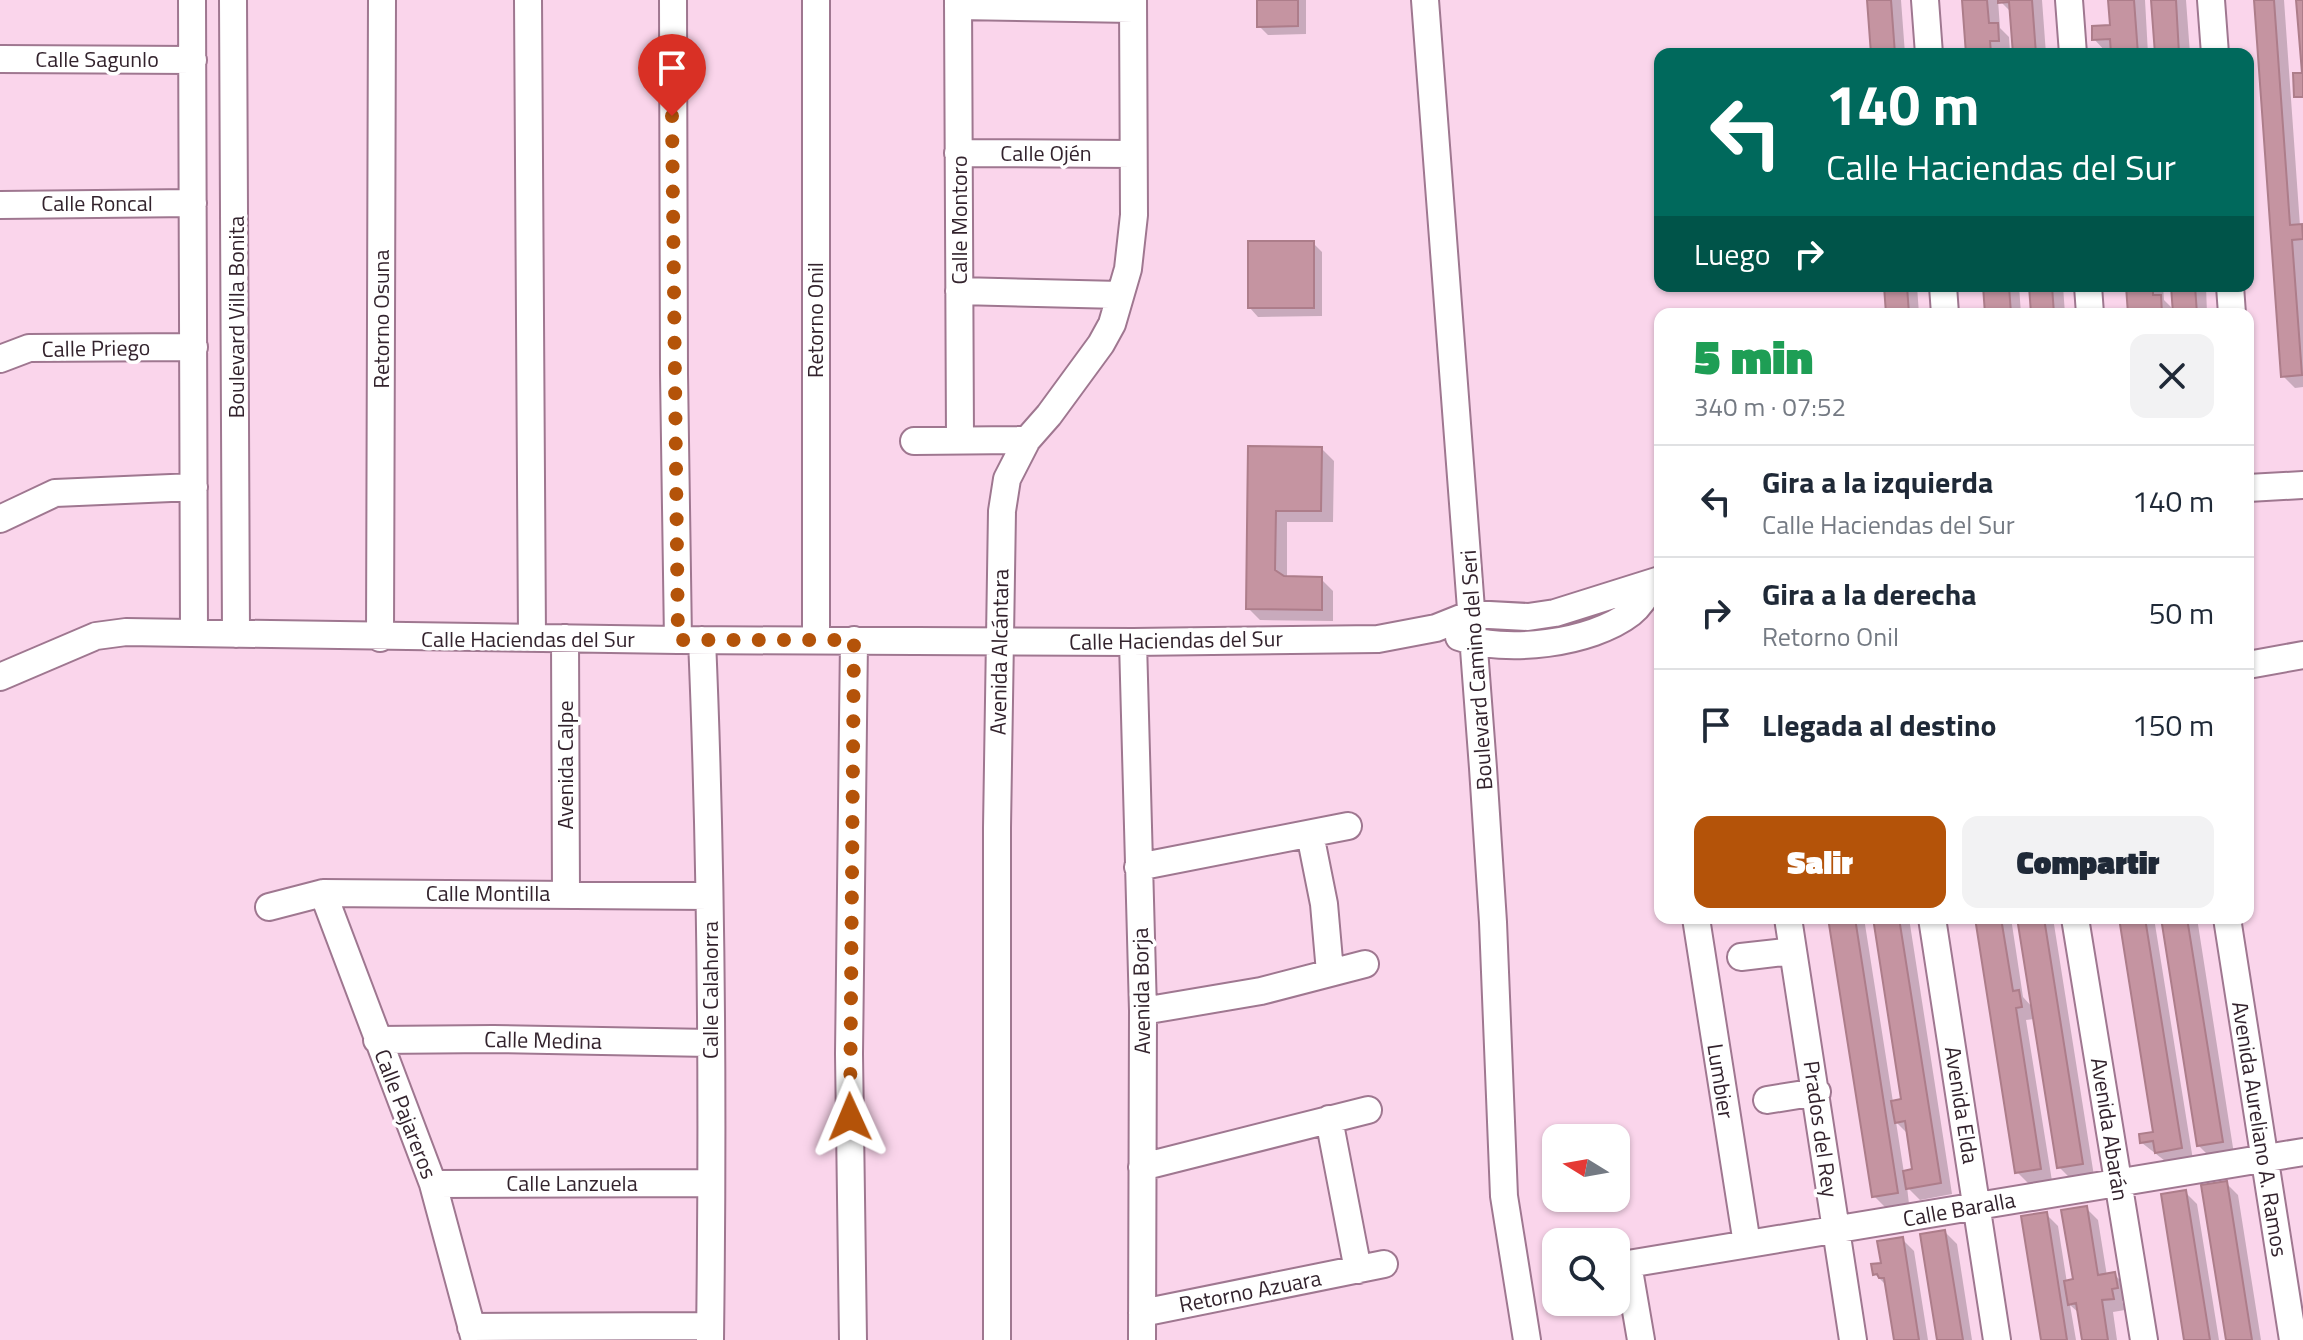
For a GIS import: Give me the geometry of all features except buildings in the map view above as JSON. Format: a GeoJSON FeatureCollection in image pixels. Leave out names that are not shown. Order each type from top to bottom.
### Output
{"type":"FeatureCollection","features":[{"type":"Feature","properties":{"kind":"street","name":"Boulevard Villa Bonita"},"geometry":{"type":"LineString","coordinates":[[192,0],[194,633]]}},
{"type":"Feature","properties":{"kind":"street","name":"Boulevard Villa Bonita"},"geometry":{"type":"LineString","coordinates":[[233,0],[236,634]]}},
{"type":"Feature","properties":{"kind":"street","name":"Retorno Osuna"},"geometry":{"type":"LineString","coordinates":[[380,638],[382,0]]}},
{"type":"Feature","properties":{"kind":"street"},"geometry":{"type":"LineString","coordinates":[[528,0],[532,637]]}},
{"type":"Feature","properties":{"kind":"street"},"geometry":{"type":"LineString","coordinates":[[673,0],[674,358],[690,640]]}},
{"type":"Feature","properties":{"kind":"street","name":"Retorno Onil"},"geometry":{"type":"LineString","coordinates":[[816,0],[816,640]]}},
{"type":"Feature","properties":{"kind":"street","name":"Boulevard Camino del Seri"},"geometry":{"type":"LineString","coordinates":[[1425,0],[1493,922],[1504,1196],[1527,1340]]}},
{"type":"Feature","properties":{"kind":"street"},"geometry":{"type":"LineString","coordinates":[[1925,0],[1929,48]]}},
{"type":"Feature","properties":{"kind":"street"},"geometry":{"type":"LineString","coordinates":[[2069,0],[2073,48]]}},
{"type":"Feature","properties":{"kind":"street"},"geometry":{"type":"LineString","coordinates":[[2211,0],[2215,48]]}},
{"type":"Feature","properties":{"kind":"street"},"geometry":{"type":"LineString","coordinates":[[958,3],[1133,4]]}},
{"type":"Feature","properties":{"kind":"street","name":"Calle Montoro"},"geometry":{"type":"LineString","coordinates":[[958,3],[960,440]]}},
{"type":"Feature","properties":{"kind":"street","name":"Avenida Alcántara"},"geometry":{"type":"LineString","coordinates":[[997,1340],[998,641],[1002,511],[1007,479],[1027,440],[1049,415],[1112,324],[1128,269],[1134,215],[1133,4]]}},
{"type":"Feature","properties":{"kind":"street","name":"Calle Sagunlo"},"geometry":{"type":"LineString","coordinates":[[0,59],[193,60]]}},
{"type":"Feature","properties":{"kind":"street","name":"Calle Ojén"},"geometry":{"type":"LineString","coordinates":[[958,153],[1133,154]]}},
{"type":"Feature","properties":{"kind":"street","name":"Calle Roncal"},"geometry":{"type":"LineString","coordinates":[[0,205],[193,203]]}},
{"type":"Feature","properties":{"kind":"street"},"geometry":{"type":"LineString","coordinates":[[959,291],[1120,295]]}},
{"type":"Feature","properties":{"kind":"street","name":"Calle Priego"},"geometry":{"type":"LineString","coordinates":[[0,359],[29,348],[194,347]]}},
{"type":"Feature","properties":{"kind":"street"},"geometry":{"type":"LineString","coordinates":[[914,441],[1027,440]]}},
{"type":"Feature","properties":{"kind":"street"},"geometry":{"type":"LineString","coordinates":[[2254,488],[2303,485]]}},
{"type":"Feature","properties":{"kind":"street"},"geometry":{"type":"LineString","coordinates":[[0,519],[55,493],[194,487]]}},
{"type":"Feature","properties":{"kind":"street","name":"Calle Haciendas del Sur"},"geometry":{"type":"LineString","coordinates":[[0,677],[96,636],[126,632],[690,640],[1133,642],[1378,639],[1436,628],[1471,614],[1528,617],[1555,613],[1654,583]]}},
{"type":"Feature","properties":{"kind":"street","name":"Calle Haciendas del Sur"},"geometry":{"type":"LineString","coordinates":[[1436,628],[1474,642],[1507,646],[1571,638],[1629,615],[1654,585]]}},
{"type":"Feature","properties":{"kind":"street","name":"Avenida Calpe"},"geometry":{"type":"LineString","coordinates":[[565,638],[566,893]]}},
{"type":"Feature","properties":{"kind":"street","name":"Calle Calahorra"},"geometry":{"type":"LineString","coordinates":[[690,640],[708,778],[710,1333]]}},
{"type":"Feature","properties":{"kind":"street"},"geometry":{"type":"LineString","coordinates":[[853,1340],[849,1054],[854,640]]}},
{"type":"Feature","properties":{"kind":"street","name":"Avenida Borja"},"geometry":{"type":"LineString","coordinates":[[1133,642],[1143,1011],[1142,1340]]}},
{"type":"Feature","properties":{"kind":"street"},"geometry":{"type":"LineString","coordinates":[[2254,664],[2303,655]]}},
{"type":"Feature","properties":{"kind":"street"},"geometry":{"type":"LineString","coordinates":[[1138,867],[1348,826]]}},
{"type":"Feature","properties":{"kind":"street"},"geometry":{"type":"LineString","coordinates":[[1310,834],[1324,904],[1330,972]]}},
{"type":"Feature","properties":{"kind":"street","name":"Calle Montilla"},"geometry":{"type":"LineString","coordinates":[[269,907],[323,893],[709,896]]}},
{"type":"Feature","properties":{"kind":"street","name":"Calle Pajareros"},"geometry":{"type":"LineString","coordinates":[[323,893],[433,1184],[473,1333]]}},
{"type":"Feature","properties":{"kind":"street","name":"Lumbier"},"geometry":{"type":"LineString","coordinates":[[1697,924],[1747,1244]]}},
{"type":"Feature","properties":{"kind":"street","name":"Prados del Rey"},"geometry":{"type":"LineString","coordinates":[[1789,924],[1853,1340]]}},
{"type":"Feature","properties":{"kind":"street","name":"Avenida Elda"},"geometry":{"type":"LineString","coordinates":[[1933,924],[1997,1340]]}},
{"type":"Feature","properties":{"kind":"street","name":"Avenida Abarán"},"geometry":{"type":"LineString","coordinates":[[2076,924],[2144,1340]]}},
{"type":"Feature","properties":{"kind":"street","name":"Avenida Aureliano A. Ramos"},"geometry":{"type":"LineString","coordinates":[[2228,924],[2293,1340]]}},
{"type":"Feature","properties":{"kind":"street"},"geometry":{"type":"LineString","coordinates":[[1741,957],[1793,951]]}},
{"type":"Feature","properties":{"kind":"street"},"geometry":{"type":"LineString","coordinates":[[1143,1011],[1261,991],[1365,964]]}},
{"type":"Feature","properties":{"kind":"street","name":"Calle Medina"},"geometry":{"type":"LineString","coordinates":[[377,1040],[710,1043]]}},
{"type":"Feature","properties":{"kind":"street"},"geometry":{"type":"LineString","coordinates":[[1767,1100],[1817,1092]]}},
{"type":"Feature","properties":{"kind":"street"},"geometry":{"type":"LineString","coordinates":[[1142,1167],[1368,1110]]}},
{"type":"Feature","properties":{"kind":"street","name":"Retorno Azuara"},"geometry":{"type":"LineString","coordinates":[[1142,1313],[1371,1267],[1329,1119]]}},
{"type":"Feature","properties":{"kind":"street","name":"Calle Baralla"},"geometry":{"type":"LineString","coordinates":[[1630,1264],[2303,1152]]}},
{"type":"Feature","properties":{"kind":"street","name":"Calle Lanzuela"},"geometry":{"type":"LineString","coordinates":[[433,1184],[710,1183]]}},
{"type":"Feature","properties":{"kind":"street"},"geometry":{"type":"LineString","coordinates":[[1630,1297],[1641,1340]]}},
{"type":"Feature","properties":{"kind":"street"},"geometry":{"type":"LineString","coordinates":[[473,1333],[710,1333]]}},
{"type":"Feature","properties":{"kind":"route"},"geometry":{"type":"LineString","coordinates":[[672,116],[678,640],[854,640],[850,1117]]}}]}
